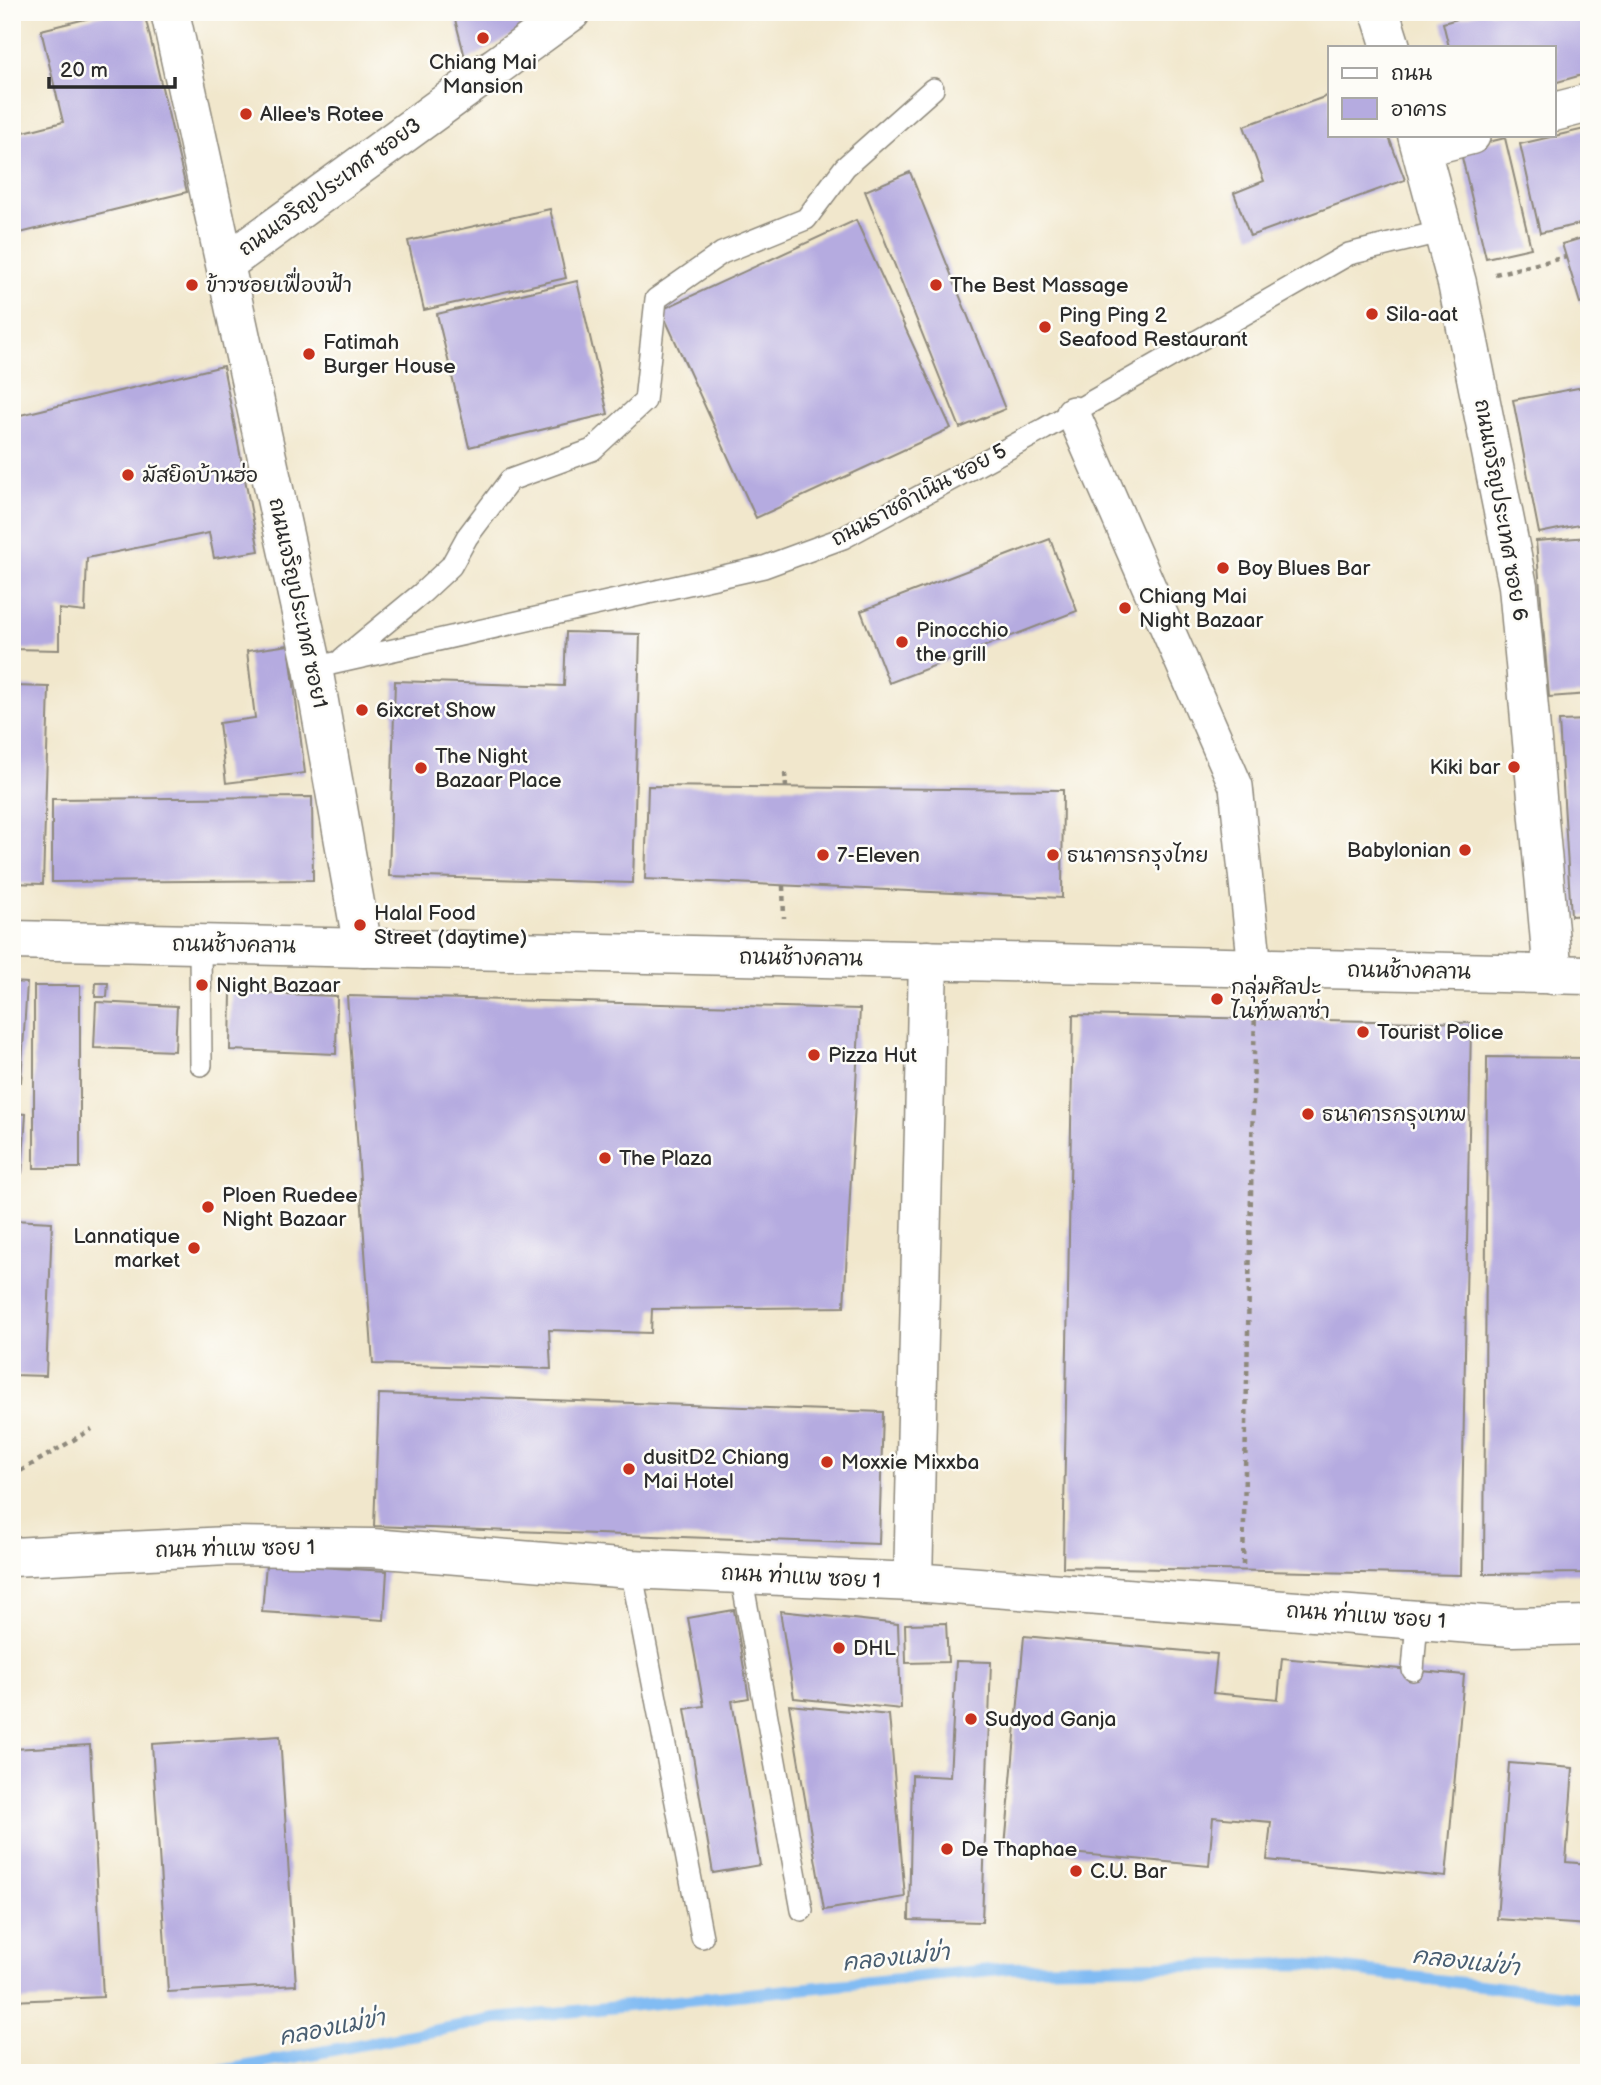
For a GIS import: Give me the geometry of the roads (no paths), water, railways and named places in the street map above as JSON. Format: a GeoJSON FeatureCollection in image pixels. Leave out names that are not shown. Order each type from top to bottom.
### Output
{"type":"FeatureCollection","features":[{"type":"Feature","properties":{"kind":"street","name":"ถนนเจริญประเทศ ซอย1"},"geometry":{"type":"LineString","coordinates":[[170,12],[225,264],[325,666],[363,948]]}},
{"type":"Feature","properties":{"kind":"street","name":"ถนนเจริญประเทศ ซอย3"},"geometry":{"type":"LineString","coordinates":[[225,264],[571,12]]}},
{"type":"Feature","properties":{"kind":"street"},"geometry":{"type":"LineString","coordinates":[[1380,12],[1391,46]]}},
{"type":"Feature","properties":{"kind":"street"},"geometry":{"type":"LineString","coordinates":[[1556,111],[1589,103]]}},
{"type":"Feature","properties":{"kind":"street"},"geometry":{"type":"LineString","coordinates":[[1419,142],[1464,136]]}},
{"type":"Feature","properties":{"kind":"street","name":"ถนนเจริญประเทศ ซอย 6"},"geometry":{"type":"LineString","coordinates":[[1419,142],[1457,283],[1518,586],[1571,975]]}},
{"type":"Feature","properties":{"kind":"street"},"geometry":{"type":"LineString","coordinates":[[1073,413],[1236,786],[1255,968]]}},
{"type":"Feature","properties":{"kind":"street","name":"ถนนช้างคลาน"},"geometry":{"type":"LineString","coordinates":[[12,940],[1571,975]]}},
{"type":"Feature","properties":{"kind":"street"},"geometry":{"type":"LineString","coordinates":[[912,1582],[928,960]]}},
{"type":"Feature","properties":{"kind":"street","name":"ถนน ท่าแพ ซอย 1"},"geometry":{"type":"LineString","coordinates":[[12,1557],[227,1546],[372,1548],[631,1569],[912,1582],[1512,1627],[1589,1625]]}},
{"type":"Feature","properties":{"kind":"lane"},"geometry":{"type":"LineString","coordinates":[[325,666],[422,593],[451,566],[467,537],[510,480],[592,450],[645,401],[656,299],[722,253],[806,219],[845,167],[933,89]]}},
{"type":"Feature","properties":{"kind":"lane","name":"ถนนราชดำเนิน ซอย 5"},"geometry":{"type":"LineString","coordinates":[[325,666],[764,567],[843,538],[1073,413],[1349,254],[1444,231]]}},
{"type":"Feature","properties":{"kind":"lane"},"geometry":{"type":"LineString","coordinates":[[200,944],[201,1065]]}},
{"type":"Feature","properties":{"kind":"lane"},"geometry":{"type":"LineString","coordinates":[[631,1569],[702,1937]]}},
{"type":"Feature","properties":{"kind":"lane"},"geometry":{"type":"LineString","coordinates":[[741,1574],[802,1910]]}},
{"type":"Feature","properties":{"kind":"lane"},"geometry":{"type":"LineString","coordinates":[[1413,1671],[1417,1620]]}},
{"type":"Feature","properties":{"kind":"waterway","name":"คลองแม่ข่า"},"geometry":{"type":"LineString","coordinates":[[211,2073],[496,2019],[1010,1968],[1302,1964],[1589,1998]]}},
{"type":"Feature","properties":{"kind":"place","name":"Chiang Mai Mansion"},"geometry":{"type":"Point","coordinates":[483,38]}},
{"type":"Feature","properties":{"kind":"place","name":"Allee's Rotee"},"geometry":{"type":"Point","coordinates":[246,114]}},
{"type":"Feature","properties":{"kind":"place","name":"ข้าวซอยเฟื่องฟ้า"},"geometry":{"type":"Point","coordinates":[192,285]}},
{"type":"Feature","properties":{"kind":"place","name":"The Best Massage"},"geometry":{"type":"Point","coordinates":[936,285]}},
{"type":"Feature","properties":{"kind":"place","name":"Sila-aat"},"geometry":{"type":"Point","coordinates":[1372,314]}},
{"type":"Feature","properties":{"kind":"place","name":"Ping Ping 2 Seafood Restaurant"},"geometry":{"type":"Point","coordinates":[1045,327]}},
{"type":"Feature","properties":{"kind":"place","name":"Fatimah Burger House"},"geometry":{"type":"Point","coordinates":[309,354]}},
{"type":"Feature","properties":{"kind":"place","name":"มัสยิดบ้านฮ่อ"},"geometry":{"type":"Point","coordinates":[128,475]}},
{"type":"Feature","properties":{"kind":"place","name":"Boy Blues Bar"},"geometry":{"type":"Point","coordinates":[1223,568]}},
{"type":"Feature","properties":{"kind":"place","name":"Chiang Mai Night Bazaar"},"geometry":{"type":"Point","coordinates":[1125,608]}},
{"type":"Feature","properties":{"kind":"place","name":"Pinocchio the grill"},"geometry":{"type":"Point","coordinates":[902,642]}},
{"type":"Feature","properties":{"kind":"place","name":"6ixcret Show"},"geometry":{"type":"Point","coordinates":[362,710]}},
{"type":"Feature","properties":{"kind":"place","name":"Kiki bar"},"geometry":{"type":"Point","coordinates":[1514,767]}},
{"type":"Feature","properties":{"kind":"place","name":"The Night Bazaar Place"},"geometry":{"type":"Point","coordinates":[421,768]}},
{"type":"Feature","properties":{"kind":"place","name":"Babylonian"},"geometry":{"type":"Point","coordinates":[1465,850]}},
{"type":"Feature","properties":{"kind":"place","name":"7-Eleven"},"geometry":{"type":"Point","coordinates":[823,855]}},
{"type":"Feature","properties":{"kind":"place","name":"ธนาคารกรุงไทย"},"geometry":{"type":"Point","coordinates":[1053,855]}},
{"type":"Feature","properties":{"kind":"place","name":"Halal Food Street (daytime)"},"geometry":{"type":"Point","coordinates":[360,925]}},
{"type":"Feature","properties":{"kind":"place","name":"Night Bazaar"},"geometry":{"type":"Point","coordinates":[202,985]}},
{"type":"Feature","properties":{"kind":"place","name":"กลุ่มศิลปะ ไนท์พลาซ่า"},"geometry":{"type":"Point","coordinates":[1217,999]}},
{"type":"Feature","properties":{"kind":"place","name":"Tourist Police"},"geometry":{"type":"Point","coordinates":[1363,1032]}},
{"type":"Feature","properties":{"kind":"place","name":"Pizza Hut"},"geometry":{"type":"Point","coordinates":[814,1055]}},
{"type":"Feature","properties":{"kind":"place","name":"ธนาคารกรุงเทพ"},"geometry":{"type":"Point","coordinates":[1308,1114]}},
{"type":"Feature","properties":{"kind":"place","name":"The Plaza"},"geometry":{"type":"Point","coordinates":[605,1158]}},
{"type":"Feature","properties":{"kind":"place","name":"Ploen Ruedee Night Bazaar"},"geometry":{"type":"Point","coordinates":[208,1207]}},
{"type":"Feature","properties":{"kind":"place","name":"Lannatique market"},"geometry":{"type":"Point","coordinates":[194,1248]}},
{"type":"Feature","properties":{"kind":"place","name":"Moxxie Mixxba"},"geometry":{"type":"Point","coordinates":[827,1462]}},
{"type":"Feature","properties":{"kind":"place","name":"dusitD2 Chiang Mai Hotel"},"geometry":{"type":"Point","coordinates":[629,1469]}},
{"type":"Feature","properties":{"kind":"place","name":"DHL"},"geometry":{"type":"Point","coordinates":[839,1648]}},
{"type":"Feature","properties":{"kind":"place","name":"Sudyod Ganja"},"geometry":{"type":"Point","coordinates":[971,1719]}},
{"type":"Feature","properties":{"kind":"place","name":"De Thaphae"},"geometry":{"type":"Point","coordinates":[947,1849]}},
{"type":"Feature","properties":{"kind":"place","name":"C.U. Bar"},"geometry":{"type":"Point","coordinates":[1076,1871]}}]}
